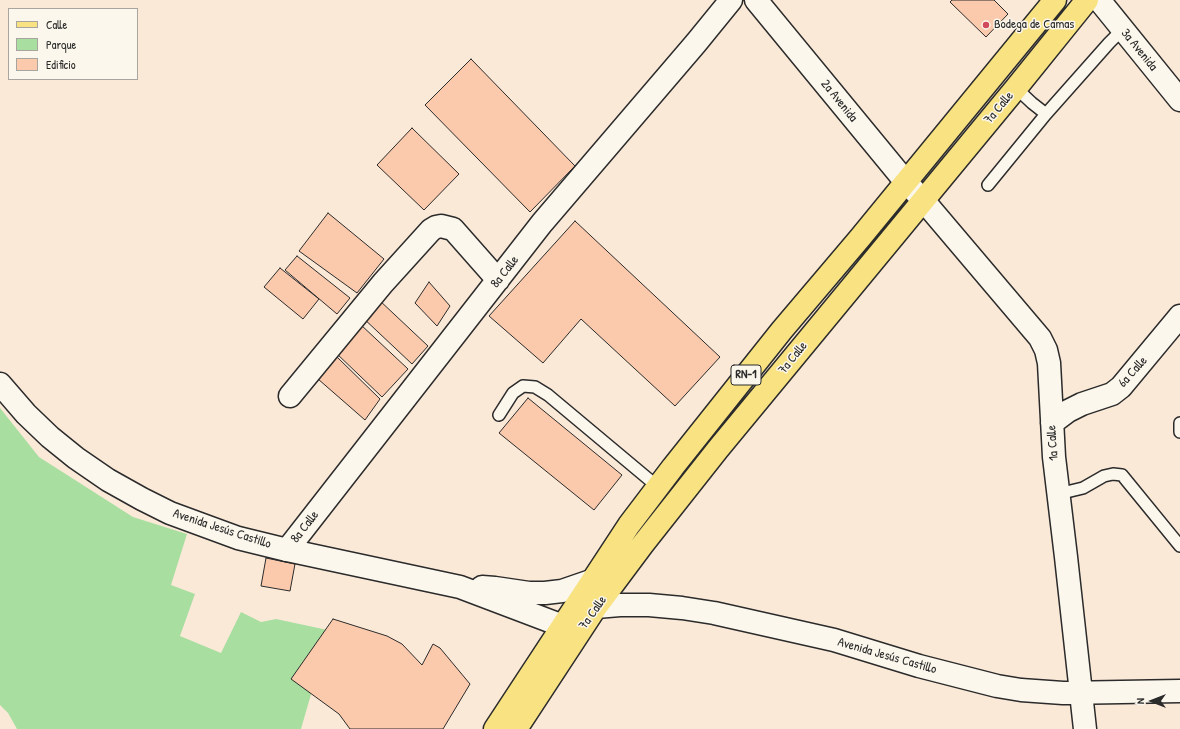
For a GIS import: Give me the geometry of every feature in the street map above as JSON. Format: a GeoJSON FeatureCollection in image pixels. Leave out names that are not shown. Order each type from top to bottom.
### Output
{"type":"FeatureCollection","features":[{"type":"Feature","properties":{"kind":"main road","name":"7a Calle"},"geometry":{"type":"LineString","coordinates":[[495,729],[591,581],[629,525],[658,487],[782,330],[1055,0]]}},
{"type":"Feature","properties":{"kind":"main road","name":"7a Calle"},"geometry":{"type":"LineString","coordinates":[[516,729],[596,607],[643,544],[718,449],[1087,0]]}},
{"type":"Feature","properties":{"kind":"street","name":"8a Calle"},"geometry":{"type":"LineString","coordinates":[[287,550],[542,223],[731,0]]}},
{"type":"Feature","properties":{"kind":"street","name":"2a Avenida"},"geometry":{"type":"LineString","coordinates":[[756,0],[905,182],[923,200]]}},
{"type":"Feature","properties":{"kind":"street","name":"3a Avenida"},"geometry":{"type":"LineString","coordinates":[[1099,0],[1180,100]]}},
{"type":"Feature","properties":{"kind":"street","name":"1a Calle"},"geometry":{"type":"LineString","coordinates":[[923,200],[1040,338],[1046,350],[1049,363],[1054,457],[1085,729]]}},
{"type":"Feature","properties":{"kind":"street"},"geometry":{"type":"LineString","coordinates":[[290,396],[383,283],[431,230],[436,227],[441,226],[453,229],[498,280]]}},
{"type":"Feature","properties":{"kind":"street","name":"6a Calle"},"geometry":{"type":"LineString","coordinates":[[1052,423],[1068,411],[1082,404],[1112,394],[1121,387],[1180,316]]}},
{"type":"Feature","properties":{"kind":"street","name":"Avenida Jesús Castillo"},"geometry":{"type":"LineString","coordinates":[[0,384],[26,414],[66,450],[108,480],[170,513],[238,538],[287,550],[460,586],[495,588],[529,593],[545,593],[562,591],[591,581]]}},
{"type":"Feature","properties":{"kind":"street","name":"Avenida Jesús Castillo"},"geometry":{"type":"LineString","coordinates":[[460,586],[563,626]]}},
{"type":"Feature","properties":{"kind":"street","name":"Avenida Jesús Castillo"},"geometry":{"type":"LineString","coordinates":[[596,607],[649,605],[714,613],[834,640],[919,666],[997,686],[1042,692],[1082,693],[1180,691]]}},
{"type":"Feature","properties":{"kind":"lane"},"geometry":{"type":"LineString","coordinates":[[988,185],[1046,114],[1122,29]]}},
{"type":"Feature","properties":{"kind":"lane"},"geometry":{"type":"LineString","coordinates":[[1016,88],[1046,114]]}},
{"type":"Feature","properties":{"kind":"lane"},"geometry":{"type":"LineString","coordinates":[[499,415],[513,393],[523,386],[535,387],[548,395],[658,487]]}},
{"type":"Feature","properties":{"kind":"lane"},"geometry":{"type":"LineString","coordinates":[[1180,423],[1180,432]]}},
{"type":"Feature","properties":{"kind":"lane"},"geometry":{"type":"LineString","coordinates":[[1058,494],[1083,488],[1104,476],[1113,474],[1122,475],[1180,546]]}},
{"type":"Feature","properties":{"kind":"green space"},"geometry":{"type":"Polygon","coordinates":[[[0,408],[39,457],[133,517],[187,534],[171,585],[195,594],[180,636],[221,653],[241,612],[261,622],[276,619],[337,632],[320,663],[301,729],[17,729],[8,713],[0,705],[0,408]]]}},
{"type":"Feature","properties":{"kind":"building","name":"Bodega de Camas"},"geometry":{"type":"Polygon","coordinates":[[[952,0],[994,0],[1008,14],[986,37],[950,2],[952,0]]]}},
{"type":"Feature","properties":{"kind":"building"},"geometry":{"type":"Polygon","coordinates":[[[471,59],[575,166],[530,212],[425,105],[471,59]]]}},
{"type":"Feature","properties":{"kind":"building"},"geometry":{"type":"Polygon","coordinates":[[[412,128],[459,174],[424,210],[377,165],[412,128]]]}},
{"type":"Feature","properties":{"kind":"building"},"geometry":{"type":"Polygon","coordinates":[[[328,213],[384,259],[357,293],[299,251],[328,213]]]}},
{"type":"Feature","properties":{"kind":"building"},"geometry":{"type":"Polygon","coordinates":[[[575,221],[720,357],[675,406],[581,319],[543,363],[489,316],[575,221]]]}},
{"type":"Feature","properties":{"kind":"building"},"geometry":{"type":"Polygon","coordinates":[[[297,256],[350,298],[337,314],[285,270],[297,256]]]}},
{"type":"Feature","properties":{"kind":"building"},"geometry":{"type":"Polygon","coordinates":[[[280,268],[319,299],[303,319],[264,287],[280,268]]]}},
{"type":"Feature","properties":{"kind":"building"},"geometry":{"type":"Polygon","coordinates":[[[429,282],[450,306],[437,326],[415,303],[429,282]]]}},
{"type":"Feature","properties":{"kind":"building"},"geometry":{"type":"Polygon","coordinates":[[[378,299],[428,346],[412,364],[361,316],[378,299]]]}},
{"type":"Feature","properties":{"kind":"building"},"geometry":{"type":"Polygon","coordinates":[[[360,324],[408,369],[382,397],[335,352],[360,324]]]}},
{"type":"Feature","properties":{"kind":"building"},"geometry":{"type":"Polygon","coordinates":[[[337,357],[380,399],[365,420],[318,379],[337,357]]]}},
{"type":"Feature","properties":{"kind":"building"},"geometry":{"type":"Polygon","coordinates":[[[528,398],[622,475],[594,510],[499,433],[528,398]]]}},
{"type":"Feature","properties":{"kind":"building"},"geometry":{"type":"Polygon","coordinates":[[[266,558],[295,564],[290,591],[261,586],[266,558]]]}},
{"type":"Feature","properties":{"kind":"building"},"geometry":{"type":"Polygon","coordinates":[[[333,619],[387,636],[402,644],[422,665],[433,644],[440,648],[470,684],[443,729],[350,729],[339,714],[291,679],[333,619]]]}},
{"type":"Feature","properties":{"kind":"place","name":"Bodega de Camas"},"geometry":{"type":"Point","coordinates":[986,25]}}]}
